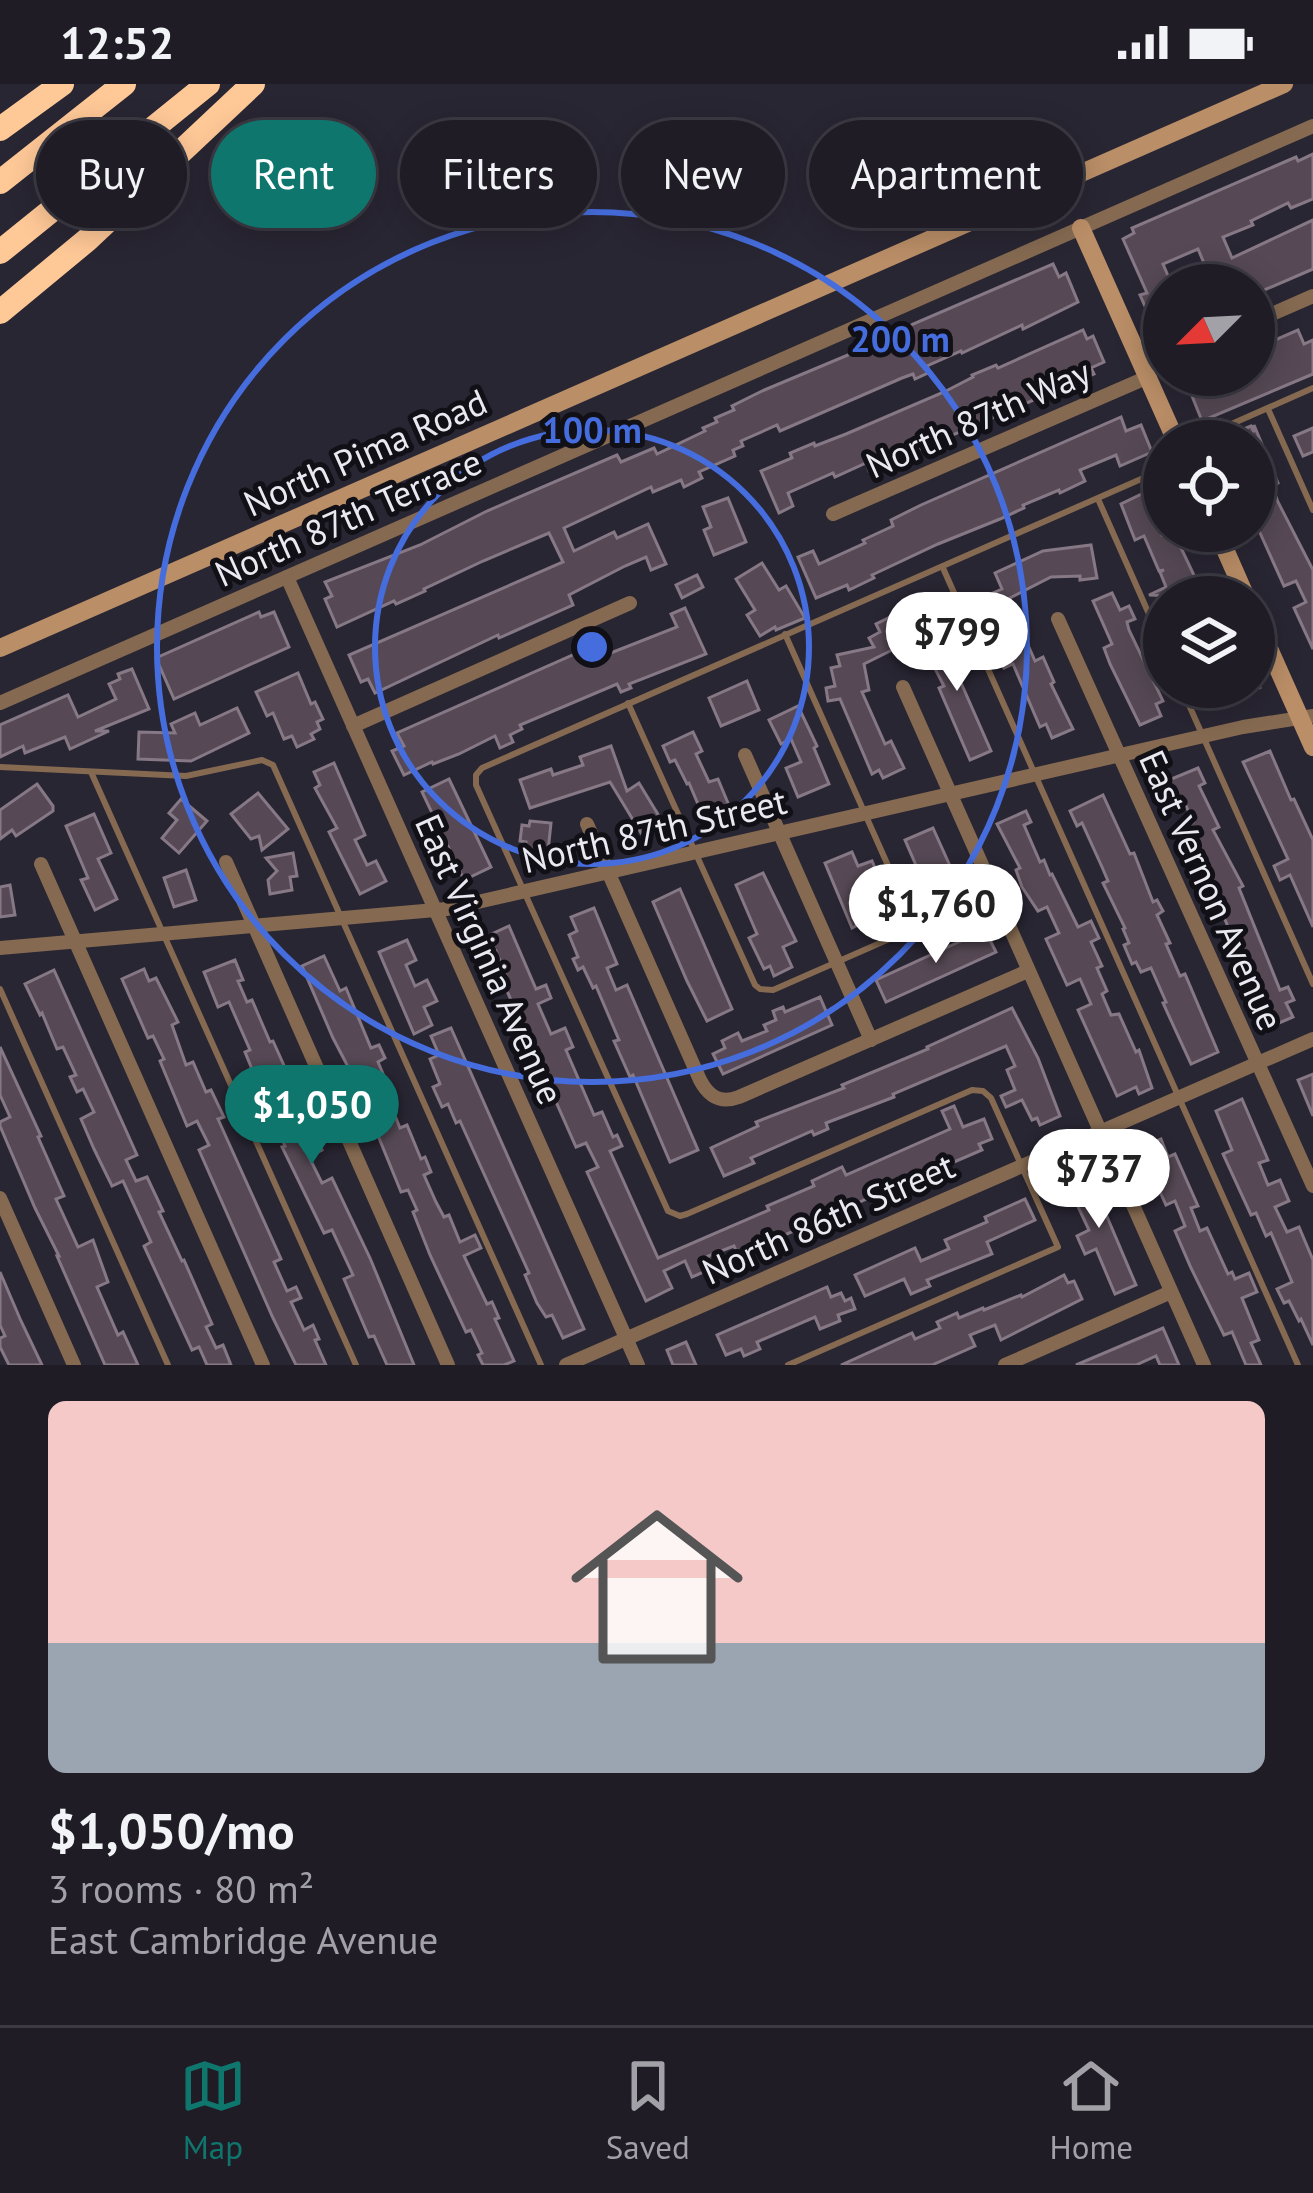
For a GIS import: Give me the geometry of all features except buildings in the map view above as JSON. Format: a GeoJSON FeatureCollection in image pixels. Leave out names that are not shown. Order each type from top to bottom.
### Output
{"type":"FeatureCollection","features":[{"type":"Feature","properties":{"kind":"highway"},"geometry":{"type":"LineString","coordinates":[[0,129],[62,84]]}},
{"type":"Feature","properties":{"kind":"highway"},"geometry":{"type":"LineString","coordinates":[[0,182],[124,84]]}},
{"type":"Feature","properties":{"kind":"highway"},"geometry":{"type":"LineString","coordinates":[[0,252],[208,84]]}},
{"type":"Feature","properties":{"kind":"highway"},"geometry":{"type":"LineString","coordinates":[[0,312],[87,240],[253,84]]}},
{"type":"Feature","properties":{"kind":"main road","name":"North Pima Road"},"geometry":{"type":"LineString","coordinates":[[0,648],[1284,84]]}},
{"type":"Feature","properties":{"kind":"main road"},"geometry":{"type":"LineString","coordinates":[[1082,228],[1143,366]]}},
{"type":"Feature","properties":{"kind":"main road"},"geometry":{"type":"LineString","coordinates":[[1275,656],[1306,717],[1313,747]]}},
{"type":"Feature","properties":{"kind":"street","name":"North 87th Terrace"},"geometry":{"type":"LineString","coordinates":[[1083,228],[1313,126]]}},
{"type":"Feature","properties":{"kind":"street","name":"North 87th Terrace"},"geometry":{"type":"LineString","coordinates":[[0,704],[1082,228]]}},
{"type":"Feature","properties":{"kind":"street"},"geometry":{"type":"LineString","coordinates":[[1275,313],[1313,296]]}},
{"type":"Feature","properties":{"kind":"street","name":"North 87th Way"},"geometry":{"type":"LineString","coordinates":[[833,514],[1143,374]]}},
{"type":"Feature","properties":{"kind":"street","name":"East Virginia Avenue"},"geometry":{"type":"LineString","coordinates":[[287,577],[638,1365]]}},
{"type":"Feature","properties":{"kind":"street"},"geometry":{"type":"LineString","coordinates":[[353,726],[630,603]]}},
{"type":"Feature","properties":{"kind":"street","name":"East Vernon Avenue"},"geometry":{"type":"LineString","coordinates":[[1058,619],[1313,1186]]}},
{"type":"Feature","properties":{"kind":"street"},"geometry":{"type":"LineString","coordinates":[[903,687],[1204,1365]]}},
{"type":"Feature","properties":{"kind":"street","name":"North 87th Street"},"geometry":{"type":"LineString","coordinates":[[0,948],[436,910],[1203,736],[1306,717]]}},
{"type":"Feature","properties":{"kind":"street"},"geometry":{"type":"LineString","coordinates":[[745,755],[871,1040]]}},
{"type":"Feature","properties":{"kind":"street"},"geometry":{"type":"LineString","coordinates":[[587,824],[700,1080],[716,1099],[732,1100],[1028,971]]}},
{"type":"Feature","properties":{"kind":"street"},"geometry":{"type":"LineString","coordinates":[[226,862],[448,1365]]}},
{"type":"Feature","properties":{"kind":"street"},"geometry":{"type":"LineString","coordinates":[[41,864],[263,1365]]}},
{"type":"Feature","properties":{"kind":"street","name":"North 86th Street"},"geometry":{"type":"LineString","coordinates":[[566,1365],[1313,1039]]}},
{"type":"Feature","properties":{"kind":"street"},"geometry":{"type":"LineString","coordinates":[[0,1198],[74,1365]]}},
{"type":"Feature","properties":{"kind":"street"},"geometry":{"type":"LineString","coordinates":[[1011,1364],[1171,1292]]}},
{"type":"Feature","properties":{"kind":"lane"},"geometry":{"type":"LineString","coordinates":[[1240,420],[1313,388]]}},
{"type":"Feature","properties":{"kind":"lane"},"geometry":{"type":"LineString","coordinates":[[1267,408],[1313,510]]}},
{"type":"Feature","properties":{"kind":"lane"},"geometry":{"type":"LineString","coordinates":[[788,1365],[1058,1247],[991,1098],[977,1090],[687,1214],[674,1215],[663,1204],[476,785],[476,775],[482,768],[628,703],[1143,479]]}},
{"type":"Feature","properties":{"kind":"lane"},"geometry":{"type":"LineString","coordinates":[[1097,499],[1143,601]]}},
{"type":"Feature","properties":{"kind":"lane"},"geometry":{"type":"LineString","coordinates":[[943,567],[1298,1365]]}},
{"type":"Feature","properties":{"kind":"lane"},"geometry":{"type":"LineString","coordinates":[[628,703],[755,985],[772,989],[903,933],[910,926],[910,915],[785,634]]}},
{"type":"Feature","properties":{"kind":"lane"},"geometry":{"type":"LineString","coordinates":[[1190,708],[1313,984]]}},
{"type":"Feature","properties":{"kind":"lane"},"geometry":{"type":"LineString","coordinates":[[0,767],[186,776],[262,760],[277,770],[541,1365]]}},
{"type":"Feature","properties":{"kind":"lane"},"geometry":{"type":"LineString","coordinates":[[91,772],[356,1365]]}},
{"type":"Feature","properties":{"kind":"lane"},"geometry":{"type":"LineString","coordinates":[[0,988],[168,1365]]}}]}
